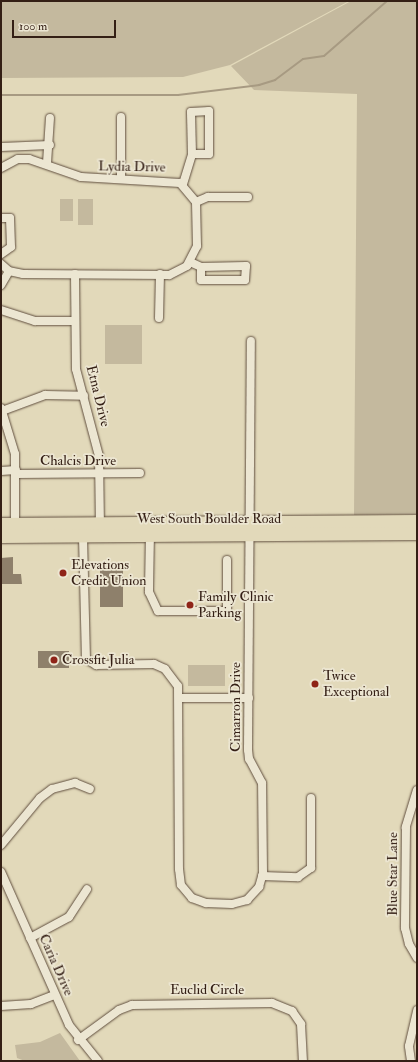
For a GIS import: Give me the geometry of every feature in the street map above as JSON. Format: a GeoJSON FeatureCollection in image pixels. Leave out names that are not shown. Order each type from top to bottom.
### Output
{"type":"FeatureCollection","features":[{"type":"Feature","properties":{"kind":"main road","name":"West South Boulder Road"},"geometry":{"type":"LineString","coordinates":[[250,529],[417,521]]}},
{"type":"Feature","properties":{"kind":"main road","name":"West South Boulder Road"},"geometry":{"type":"LineString","coordinates":[[1,524],[15,530],[83,537],[150,529]]}},
{"type":"Feature","properties":{"kind":"main road","name":"West South Boulder Road"},"geometry":{"type":"LineString","coordinates":[[1,536],[15,530],[100,524],[150,529],[250,529],[417,533]]}},
{"type":"Feature","properties":{"kind":"street"},"geometry":{"type":"LineString","coordinates":[[183,184],[192,154],[191,112],[208,111],[209,154],[192,154]]}},
{"type":"Feature","properties":{"kind":"street"},"geometry":{"type":"LineString","coordinates":[[121,117],[122,179]]}},
{"type":"Feature","properties":{"kind":"street"},"geometry":{"type":"LineString","coordinates":[[46,163],[50,145],[50,118]]}},
{"type":"Feature","properties":{"kind":"street"},"geometry":{"type":"LineString","coordinates":[[1,147],[50,145]]}},
{"type":"Feature","properties":{"kind":"street","name":"Lydia Drive"},"geometry":{"type":"LineString","coordinates":[[1,167],[18,159],[46,163],[81,177],[169,180],[183,184],[196,202]]}},
{"type":"Feature","properties":{"kind":"street"},"geometry":{"type":"LineString","coordinates":[[1,264],[9,271],[23,274],[160,274],[179,272],[190,262],[197,246],[196,202],[208,197],[248,197]]}},
{"type":"Feature","properties":{"kind":"street"},"geometry":{"type":"LineString","coordinates":[[1,218],[10,218],[11,247],[1,254]]}},
{"type":"Feature","properties":{"kind":"street"},"geometry":{"type":"LineString","coordinates":[[190,262],[202,267],[246,266],[245,280],[201,280],[202,267]]}},
{"type":"Feature","properties":{"kind":"street"},"geometry":{"type":"LineString","coordinates":[[1,285],[9,271]]}},
{"type":"Feature","properties":{"kind":"street","name":"Etna Drive"},"geometry":{"type":"LineString","coordinates":[[75,274],[76,369],[99,456],[100,524]]}},
{"type":"Feature","properties":{"kind":"street"},"geometry":{"type":"LineString","coordinates":[[159,318],[160,274]]}},
{"type":"Feature","properties":{"kind":"street"},"geometry":{"type":"LineString","coordinates":[[1,310],[35,321],[75,321]]}},
{"type":"Feature","properties":{"kind":"street","name":"Cimarron Drive"},"geometry":{"type":"LineString","coordinates":[[83,537],[86,659],[96,665],[154,664],[173,677],[180,698],[179,869],[181,885],[198,901],[232,904],[254,895],[262,876],[262,783],[249,759],[251,341]]}},
{"type":"Feature","properties":{"kind":"street"},"geometry":{"type":"LineString","coordinates":[[15,530],[15,454],[2,410],[45,395],[84,396]]}},
{"type":"Feature","properties":{"kind":"street","name":"Chalcis Drive"},"geometry":{"type":"LineString","coordinates":[[1,471],[100,474],[140,473]]}},
{"type":"Feature","properties":{"kind":"street"},"geometry":{"type":"LineString","coordinates":[[150,529],[149,592],[158,611],[227,611],[227,560]]}},
{"type":"Feature","properties":{"kind":"street"},"geometry":{"type":"LineString","coordinates":[[180,698],[249,698]]}},
{"type":"Feature","properties":{"kind":"street"},"geometry":{"type":"LineString","coordinates":[[1,845],[40,798],[52,789],[75,783],[90,789]]}},
{"type":"Feature","properties":{"kind":"street","name":"Blue Star Lane"},"geometry":{"type":"LineString","coordinates":[[417,790],[406,827],[405,928],[409,944],[417,958]]}},
{"type":"Feature","properties":{"kind":"street"},"geometry":{"type":"LineString","coordinates":[[262,876],[298,877],[311,868],[311,798]]}},
{"type":"Feature","properties":{"kind":"street","name":"Caria Drive"},"geometry":{"type":"LineString","coordinates":[[1,872],[4,890],[30,938],[54,995],[78,1040],[98,1061]]}},
{"type":"Feature","properties":{"kind":"street"},"geometry":{"type":"LineString","coordinates":[[30,938],[69,917],[87,888]]}},
{"type":"Feature","properties":{"kind":"street"},"geometry":{"type":"LineString","coordinates":[[1,1006],[31,1004],[54,995]]}},
{"type":"Feature","properties":{"kind":"street","name":"Euclid Circle"},"geometry":{"type":"LineString","coordinates":[[78,1040],[119,1010],[132,1005],[272,1003],[292,1011],[301,1024],[303,1061]]}},
{"type":"Feature","properties":{"kind":"street"},"geometry":{"type":"LineString","coordinates":[[411,1061],[410,1040],[417,1010]]}},
{"type":"Feature","properties":{"kind":"shaded area"},"geometry":{"type":"Polygon","coordinates":[[[1,1],[349,1],[230,65],[183,77],[2,78],[1,1]]]}},
{"type":"Feature","properties":{"kind":"shaded area"},"geometry":{"type":"Polygon","coordinates":[[[351,1],[417,1],[417,514],[354,515],[357,94],[254,90],[231,66],[351,1]]]}},
{"type":"Feature","properties":{"kind":"shaded area"},"geometry":{"type":"Polygon","coordinates":[[[60,199],[73,199],[73,221],[60,221],[60,199]]]}},
{"type":"Feature","properties":{"kind":"shaded area"},"geometry":{"type":"Polygon","coordinates":[[[78,199],[93,199],[93,225],[78,225],[78,199]]]}},
{"type":"Feature","properties":{"kind":"shaded area"},"geometry":{"type":"Polygon","coordinates":[[[105,325],[142,325],[142,364],[105,364],[105,325]]]}},
{"type":"Feature","properties":{"kind":"shaded area"},"geometry":{"type":"Polygon","coordinates":[[[188,665],[225,665],[225,686],[188,686],[188,665]]]}},
{"type":"Feature","properties":{"kind":"shaded area"},"geometry":{"type":"Polygon","coordinates":[[[60,1033],[80,1061],[25,1061],[17,1058],[15,1045],[40,1042],[60,1033]]]}},
{"type":"Feature","properties":{"kind":"building"},"geometry":{"type":"Polygon","coordinates":[[[13,557],[13,574],[21,574],[22,584],[1,584],[1,558],[13,557]]]}},
{"type":"Feature","properties":{"kind":"building"},"geometry":{"type":"Polygon","coordinates":[[[100,566],[123,566],[123,607],[100,607],[100,566]]]}},
{"type":"Feature","properties":{"kind":"building","name":"Crossfit Julia"},"geometry":{"type":"Polygon","coordinates":[[[38,651],[69,651],[69,668],[38,668],[38,651]]]}},
{"type":"Feature","properties":{"kind":"waterway"},"geometry":{"type":"LineString","coordinates":[[1,95],[178,95],[259,85],[275,80],[303,59],[324,56],[387,1]]}},
{"type":"Feature","properties":{"kind":"place","name":"Elevations Credit Union"},"geometry":{"type":"Point","coordinates":[63,573]}},
{"type":"Feature","properties":{"kind":"place","name":"Family Clinic Parking"},"geometry":{"type":"Point","coordinates":[190,605]}},
{"type":"Feature","properties":{"kind":"place","name":"Crossfit Julia"},"geometry":{"type":"Point","coordinates":[54,660]}},
{"type":"Feature","properties":{"kind":"place","name":"Twice Exceptional"},"geometry":{"type":"Point","coordinates":[315,684]}}]}
